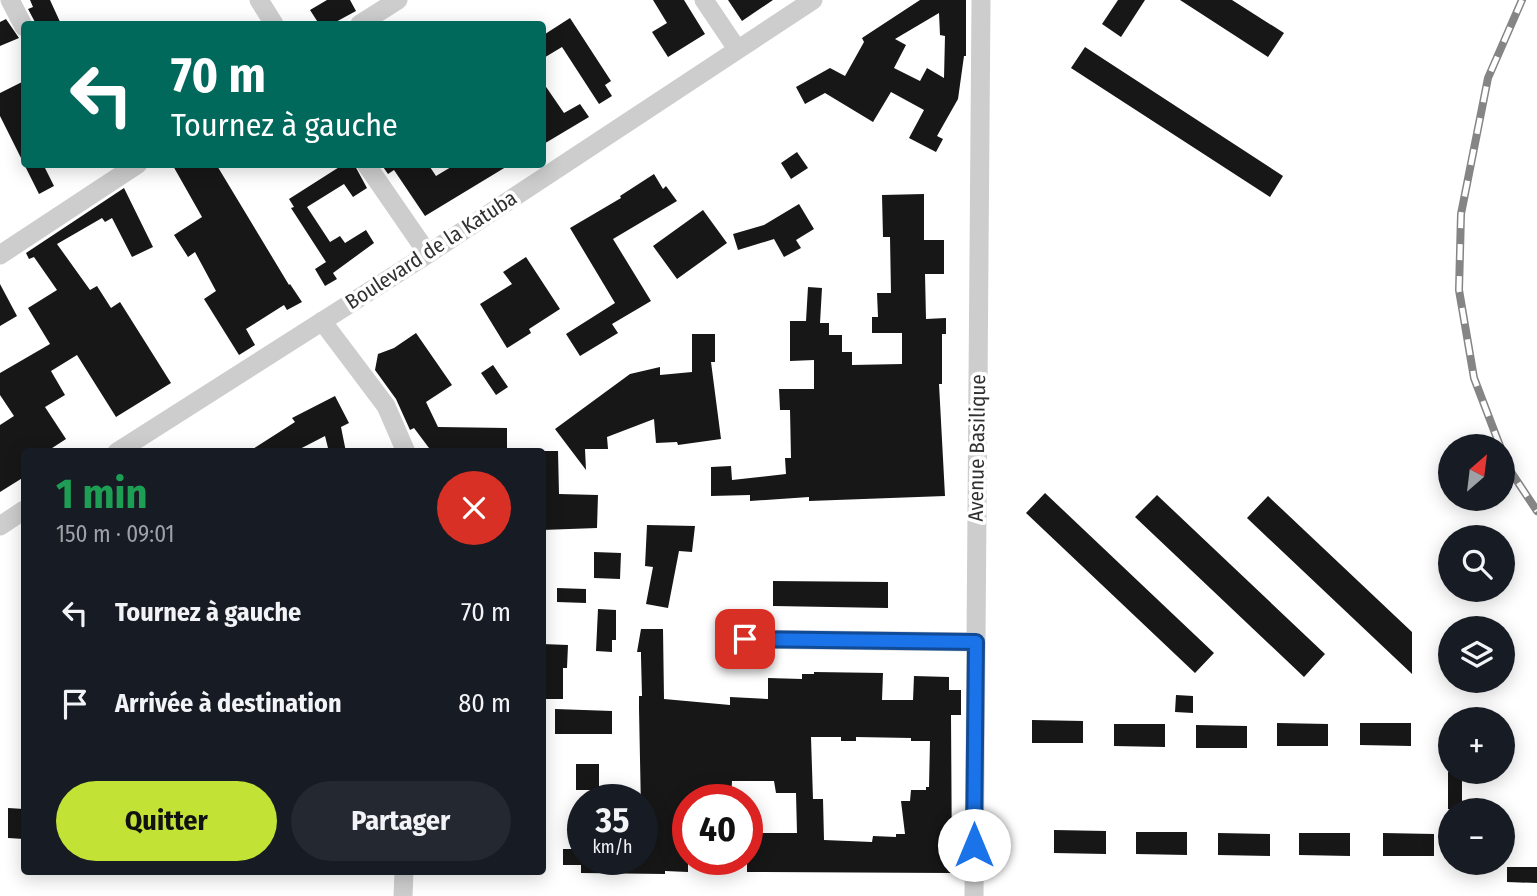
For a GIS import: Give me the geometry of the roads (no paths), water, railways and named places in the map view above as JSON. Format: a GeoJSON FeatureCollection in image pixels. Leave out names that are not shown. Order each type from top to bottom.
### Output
{"type":"FeatureCollection","features":[{"type":"Feature","properties":{"kind":"street"},"geometry":{"type":"LineString","coordinates":[[10,0],[21,21]]}},
{"type":"Feature","properties":{"kind":"street"},"geometry":{"type":"LineString","coordinates":[[259,0],[272,21]]}},
{"type":"Feature","properties":{"kind":"street"},"geometry":{"type":"LineString","coordinates":[[365,21],[398,0]]}},
{"type":"Feature","properties":{"kind":"street"},"geometry":{"type":"LineString","coordinates":[[704,0],[737,49]]}},
{"type":"Feature","properties":{"kind":"street","name":"Boulevard de la Katuba"},"geometry":{"type":"LineString","coordinates":[[123,448],[428,254],[813,0]]}},
{"type":"Feature","properties":{"kind":"street","name":"Avenue Basilique"},"geometry":{"type":"LineString","coordinates":[[974,896],[981,0]]}},
{"type":"Feature","properties":{"kind":"street"},"geometry":{"type":"LineString","coordinates":[[101,168],[109,182]]}},
{"type":"Feature","properties":{"kind":"street"},"geometry":{"type":"LineString","coordinates":[[0,255],[132,168]]}},
{"type":"Feature","properties":{"kind":"street"},"geometry":{"type":"LineString","coordinates":[[369,168],[428,254]]}},
{"type":"Feature","properties":{"kind":"street"},"geometry":{"type":"LineString","coordinates":[[322,321],[386,406],[405,448]]}},
{"type":"Feature","properties":{"kind":"street"},"geometry":{"type":"LineString","coordinates":[[0,526],[21,512]]}},
{"type":"Feature","properties":{"kind":"street"},"geometry":{"type":"LineString","coordinates":[[745,639],[976,642]]}},
{"type":"Feature","properties":{"kind":"street"},"geometry":{"type":"LineString","coordinates":[[403,896],[404,875]]}},
{"type":"Feature","properties":{"kind":"railway"},"geometry":{"type":"LineString","coordinates":[[1495,434],[1474,378],[1459,290],[1461,214],[1488,78],[1522,0]]}},
{"type":"Feature","properties":{"kind":"railway"},"geometry":{"type":"LineString","coordinates":[[1516,480],[1537,511]]}}]}
